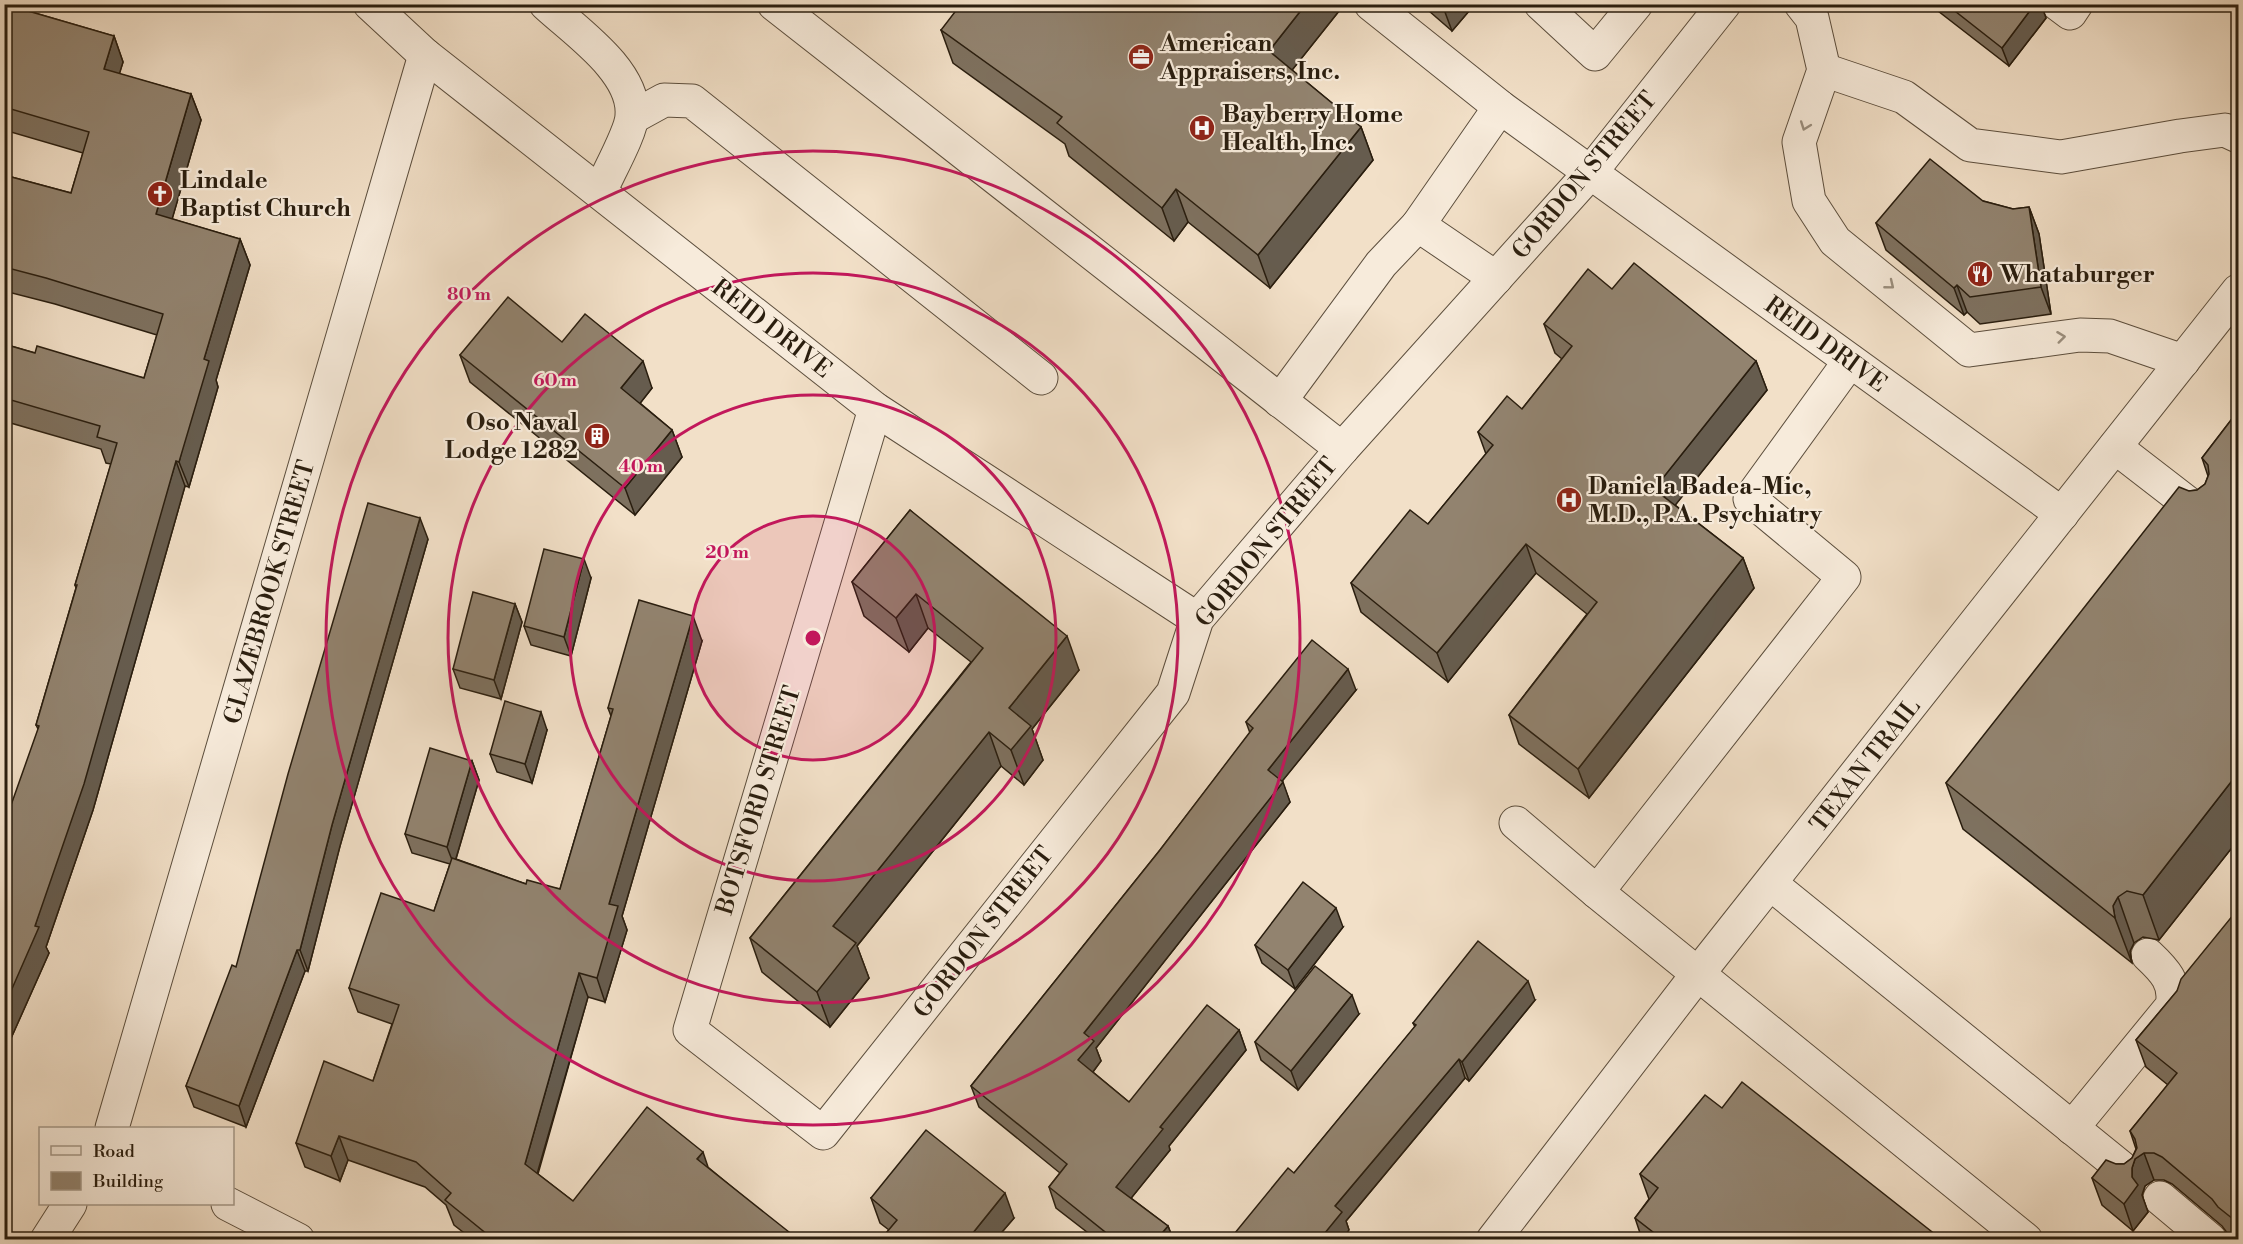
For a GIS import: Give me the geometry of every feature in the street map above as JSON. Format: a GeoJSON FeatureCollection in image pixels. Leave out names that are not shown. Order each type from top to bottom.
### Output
{"type":"FeatureCollection","features":[{"type":"Feature","properties":{"kind":"street","name":"REID DRIVE"},"geometry":{"type":"LineString","coordinates":[[370,4],[425,55],[875,409],[1197,619]]}},
{"type":"Feature","properties":{"kind":"street"},"geometry":{"type":"LineString","coordinates":[[546,4],[616,68],[631,97],[633,117],[600,192]]}},
{"type":"Feature","properties":{"kind":"street"},"geometry":{"type":"LineString","coordinates":[[774,4],[1342,449]]}},
{"type":"Feature","properties":{"kind":"street","name":"REID DRIVE"},"geometry":{"type":"LineString","coordinates":[[1371,4],[1500,107],[2062,514]]}},
{"type":"Feature","properties":{"kind":"street"},"geometry":{"type":"LineString","coordinates":[[1541,4],[1595,54],[1636,4]]}},
{"type":"Feature","properties":{"kind":"street","name":"GORDON STREET"},"geometry":{"type":"LineString","coordinates":[[823,1133],[1173,693],[1197,619],[1342,449],[1590,173],[1724,4]]}},
{"type":"Feature","properties":{"kind":"street"},"geometry":{"type":"LineString","coordinates":[[1801,4],[1812,18],[1824,70],[1799,142],[1809,201],[1835,241],[1969,350],[2080,335],[2110,336],[2183,361]]}},
{"type":"Feature","properties":{"kind":"street"},"geometry":{"type":"LineString","coordinates":[[2058,4],[2070,12],[2076,4]]}},
{"type":"Feature","properties":{"kind":"street","name":"GLAZEBROOK STREET"},"geometry":{"type":"LineString","coordinates":[[112,1127],[425,55]]}},
{"type":"Feature","properties":{"kind":"street"},"geometry":{"type":"LineString","coordinates":[[1824,70],[1904,97],[1970,145],[2061,157],[2225,130],[2238,136]]}},
{"type":"Feature","properties":{"kind":"street"},"geometry":{"type":"LineString","coordinates":[[633,117],[664,100],[692,101],[1041,378]]}},
{"type":"Feature","properties":{"kind":"street"},"geometry":{"type":"LineString","coordinates":[[1280,401],[1381,264],[1418,225],[1500,107]]}},
{"type":"Feature","properties":{"kind":"street"},"geometry":{"type":"LineString","coordinates":[[1418,225],[1496,278]]}},
{"type":"Feature","properties":{"kind":"street","name":"TEXAN TRAIL"},"geometry":{"type":"LineString","coordinates":[[1493,1239],[1697,975],[2238,291]]}},
{"type":"Feature","properties":{"kind":"street"},"geometry":{"type":"LineString","coordinates":[[1597,892],[1844,577],[1750,499],[1850,361]]}},
{"type":"Feature","properties":{"kind":"street","name":"BOTSFORD STREET"},"geometry":{"type":"LineString","coordinates":[[823,1133],[690,1030],[875,409]]}},
{"type":"Feature","properties":{"kind":"street"},"geometry":{"type":"LineString","coordinates":[[2115,447],[2207,518]]}},
{"type":"Feature","properties":{"kind":"street"},"geometry":{"type":"LineString","coordinates":[[1516,823],[1697,975],[2026,1239]]}},
{"type":"Feature","properties":{"kind":"street"},"geometry":{"type":"LineString","coordinates":[[1771,884],[2128,1173]]}},
{"type":"Feature","properties":{"kind":"street"},"geometry":{"type":"LineString","coordinates":[[2072,1128],[2172,1006],[2173,987],[2166,972],[2148,955]]}},
{"type":"Feature","properties":{"kind":"street"},"geometry":{"type":"LineString","coordinates":[[2160,1198],[2211,1239]]}},
{"type":"Feature","properties":{"kind":"street"},"geometry":{"type":"LineString","coordinates":[[47,1239],[69,1205]]}},
{"type":"Feature","properties":{"kind":"street"},"geometry":{"type":"LineString","coordinates":[[232,1205],[298,1239]]}},
{"type":"Feature","properties":{"kind":"building"},"geometry":{"type":"Polygon","coordinates":[[[4,4],[114,36],[104,69],[191,94],[156,214],[240,239],[204,359],[209,361],[179,462],[176,461],[84,784],[35,926],[39,927],[4,1007],[4,825],[39,726],[36,725],[117,443],[97,437],[100,426],[4,398],[4,344],[35,353],[37,346],[144,378],[163,314],[4,267],[4,175],[71,193],[89,132],[4,107],[4,4]]]}},
{"type":"Feature","properties":{"kind":"building"},"geometry":{"type":"Polygon","coordinates":[[[961,4],[1306,4],[1269,51],[1361,127],[1258,255],[1176,189],[1162,208],[1057,123],[1062,117],[941,30],[961,4]]]}},
{"type":"Feature","properties":{"kind":"building"},"geometry":{"type":"Polygon","coordinates":[[[1946,4],[2035,4],[2002,48],[1946,4]]]}},
{"type":"Feature","properties":{"kind":"building","name":"Whataburger"},"geometry":{"type":"Polygon","coordinates":[[[1930,159],[1983,201],[2013,209],[2029,207],[2041,287],[1970,297],[1957,285],[1954,288],[1876,223],[1930,159]]]}},
{"type":"Feature","properties":{"kind":"building"},"geometry":{"type":"Polygon","coordinates":[[[1634,263],[1756,361],[1654,489],[1743,558],[1578,769],[1509,715],[1597,602],[1526,544],[1437,653],[1351,583],[1410,510],[1428,524],[1493,445],[1478,432],[1507,396],[1522,409],[1572,346],[1544,324],[1588,269],[1612,289],[1634,263]]]}},
{"type":"Feature","properties":{"kind":"building","name":"Oso Naval Lodge 1282"},"geometry":{"type":"Polygon","coordinates":[[[508,297],[562,342],[585,314],[643,361],[621,388],[672,430],[625,488],[460,355],[508,297]]]}},
{"type":"Feature","properties":{"kind":"building"},"geometry":{"type":"Polygon","coordinates":[[[2238,411],[2238,773],[2143,895],[2127,891],[2118,897],[2113,906],[2115,918],[1946,783],[2179,487],[2189,491],[2197,490],[2205,484],[2209,474],[2208,465],[2202,458],[2238,411]]]}},
{"type":"Feature","properties":{"kind":"building"},"geometry":{"type":"Polygon","coordinates":[[[368,503],[420,518],[332,825],[300,950],[297,950],[239,1106],[186,1086],[232,965],[236,967],[288,774],[368,503]]]}},
{"type":"Feature","properties":{"kind":"building"},"geometry":{"type":"Polygon","coordinates":[[[910,510],[1067,636],[1009,708],[1031,726],[1011,750],[989,732],[833,926],[856,943],[817,992],[750,938],[983,648],[916,594],[896,618],[852,582],[910,510]]]}},
{"type":"Feature","properties":{"kind":"building"},"geometry":{"type":"Polygon","coordinates":[[[544,549],[584,559],[564,637],[524,626],[544,549]]]}},
{"type":"Feature","properties":{"kind":"building"},"geometry":{"type":"Polygon","coordinates":[[[473,592],[515,604],[494,680],[453,669],[473,592]]]}},
{"type":"Feature","properties":{"kind":"building"},"geometry":{"type":"Polygon","coordinates":[[[639,600],[693,616],[609,904],[618,906],[597,978],[579,973],[525,1164],[573,1201],[647,1107],[703,1152],[697,1159],[794,1236],[791,1239],[493,1239],[445,1200],[451,1193],[416,1162],[339,1136],[331,1156],[296,1143],[324,1061],[373,1081],[399,1005],[349,988],[381,893],[434,911],[452,858],[526,884],[527,880],[560,889],[613,709],[608,708],[639,600]]]}},
{"type":"Feature","properties":{"kind":"building"},"geometry":{"type":"Polygon","coordinates":[[[1312,640],[1348,669],[1268,770],[1283,782],[1084,1033],[1094,1041],[1078,1060],[1129,1102],[1207,1005],[1239,1030],[1160,1127],[1163,1129],[1116,1187],[1168,1226],[1157,1239],[1100,1239],[1105,1232],[1049,1187],[1067,1164],[971,1086],[1160,850],[1253,728],[1246,722],[1312,640]]]}},
{"type":"Feature","properties":{"kind":"building"},"geometry":{"type":"Polygon","coordinates":[[[505,701],[541,712],[525,764],[490,754],[505,701]]]}},
{"type":"Feature","properties":{"kind":"building"},"geometry":{"type":"Polygon","coordinates":[[[430,748],[472,761],[447,847],[405,834],[430,748]]]}},
{"type":"Feature","properties":{"kind":"building"},"geometry":{"type":"Polygon","coordinates":[[[1303,882],[1336,908],[1288,970],[1255,945],[1303,882]]]}},
{"type":"Feature","properties":{"kind":"building"},"geometry":{"type":"Polygon","coordinates":[[[2238,909],[2238,1223],[2162,1157],[2154,1153],[2144,1153],[2135,1159],[2132,1177],[2138,1185],[2124,1204],[2092,1178],[2106,1160],[2124,1164],[2132,1158],[2137,1148],[2130,1131],[2177,1073],[2136,1040],[2177,991],[2181,979],[2238,909]]]}},
{"type":"Feature","properties":{"kind":"building"},"geometry":{"type":"Polygon","coordinates":[[[1478,941],[1528,981],[1462,1062],[1459,1059],[1335,1206],[1342,1212],[1320,1239],[1230,1239],[1288,1168],[1294,1173],[1416,1025],[1413,1023],[1478,941]]]}},
{"type":"Feature","properties":{"kind":"building"},"geometry":{"type":"Polygon","coordinates":[[[1315,966],[1352,995],[1291,1071],[1255,1042],[1315,966]]]}},
{"type":"Feature","properties":{"kind":"building"},"geometry":{"type":"Polygon","coordinates":[[[1742,1082],[1941,1239],[1662,1239],[1635,1218],[1658,1188],[1640,1174],[1705,1095],[1722,1108],[1742,1082]]]}},
{"type":"Feature","properties":{"kind":"building"},"geometry":{"type":"Polygon","coordinates":[[[926,1130],[1005,1193],[968,1239],[881,1239],[897,1220],[871,1198],[926,1130]]]}},
{"type":"Feature","properties":{"kind":"place","name":"American Appraisers, Inc."},"geometry":{"type":"Point","coordinates":[1141,57]}},
{"type":"Feature","properties":{"kind":"place","name":"Bayberry Home Health, Inc."},"geometry":{"type":"Point","coordinates":[1202,128]}},
{"type":"Feature","properties":{"kind":"place","name":"Lindale Baptist Church"},"geometry":{"type":"Point","coordinates":[160,194]}},
{"type":"Feature","properties":{"kind":"place","name":"Whataburger"},"geometry":{"type":"Point","coordinates":[1980,274]}},
{"type":"Feature","properties":{"kind":"place","name":"Oso Naval Lodge 1282"},"geometry":{"type":"Point","coordinates":[597,436]}},
{"type":"Feature","properties":{"kind":"place","name":"Daniela Badea-Mic, M.D., P.A. Psychiatry"},"geometry":{"type":"Point","coordinates":[1569,500]}}]}
